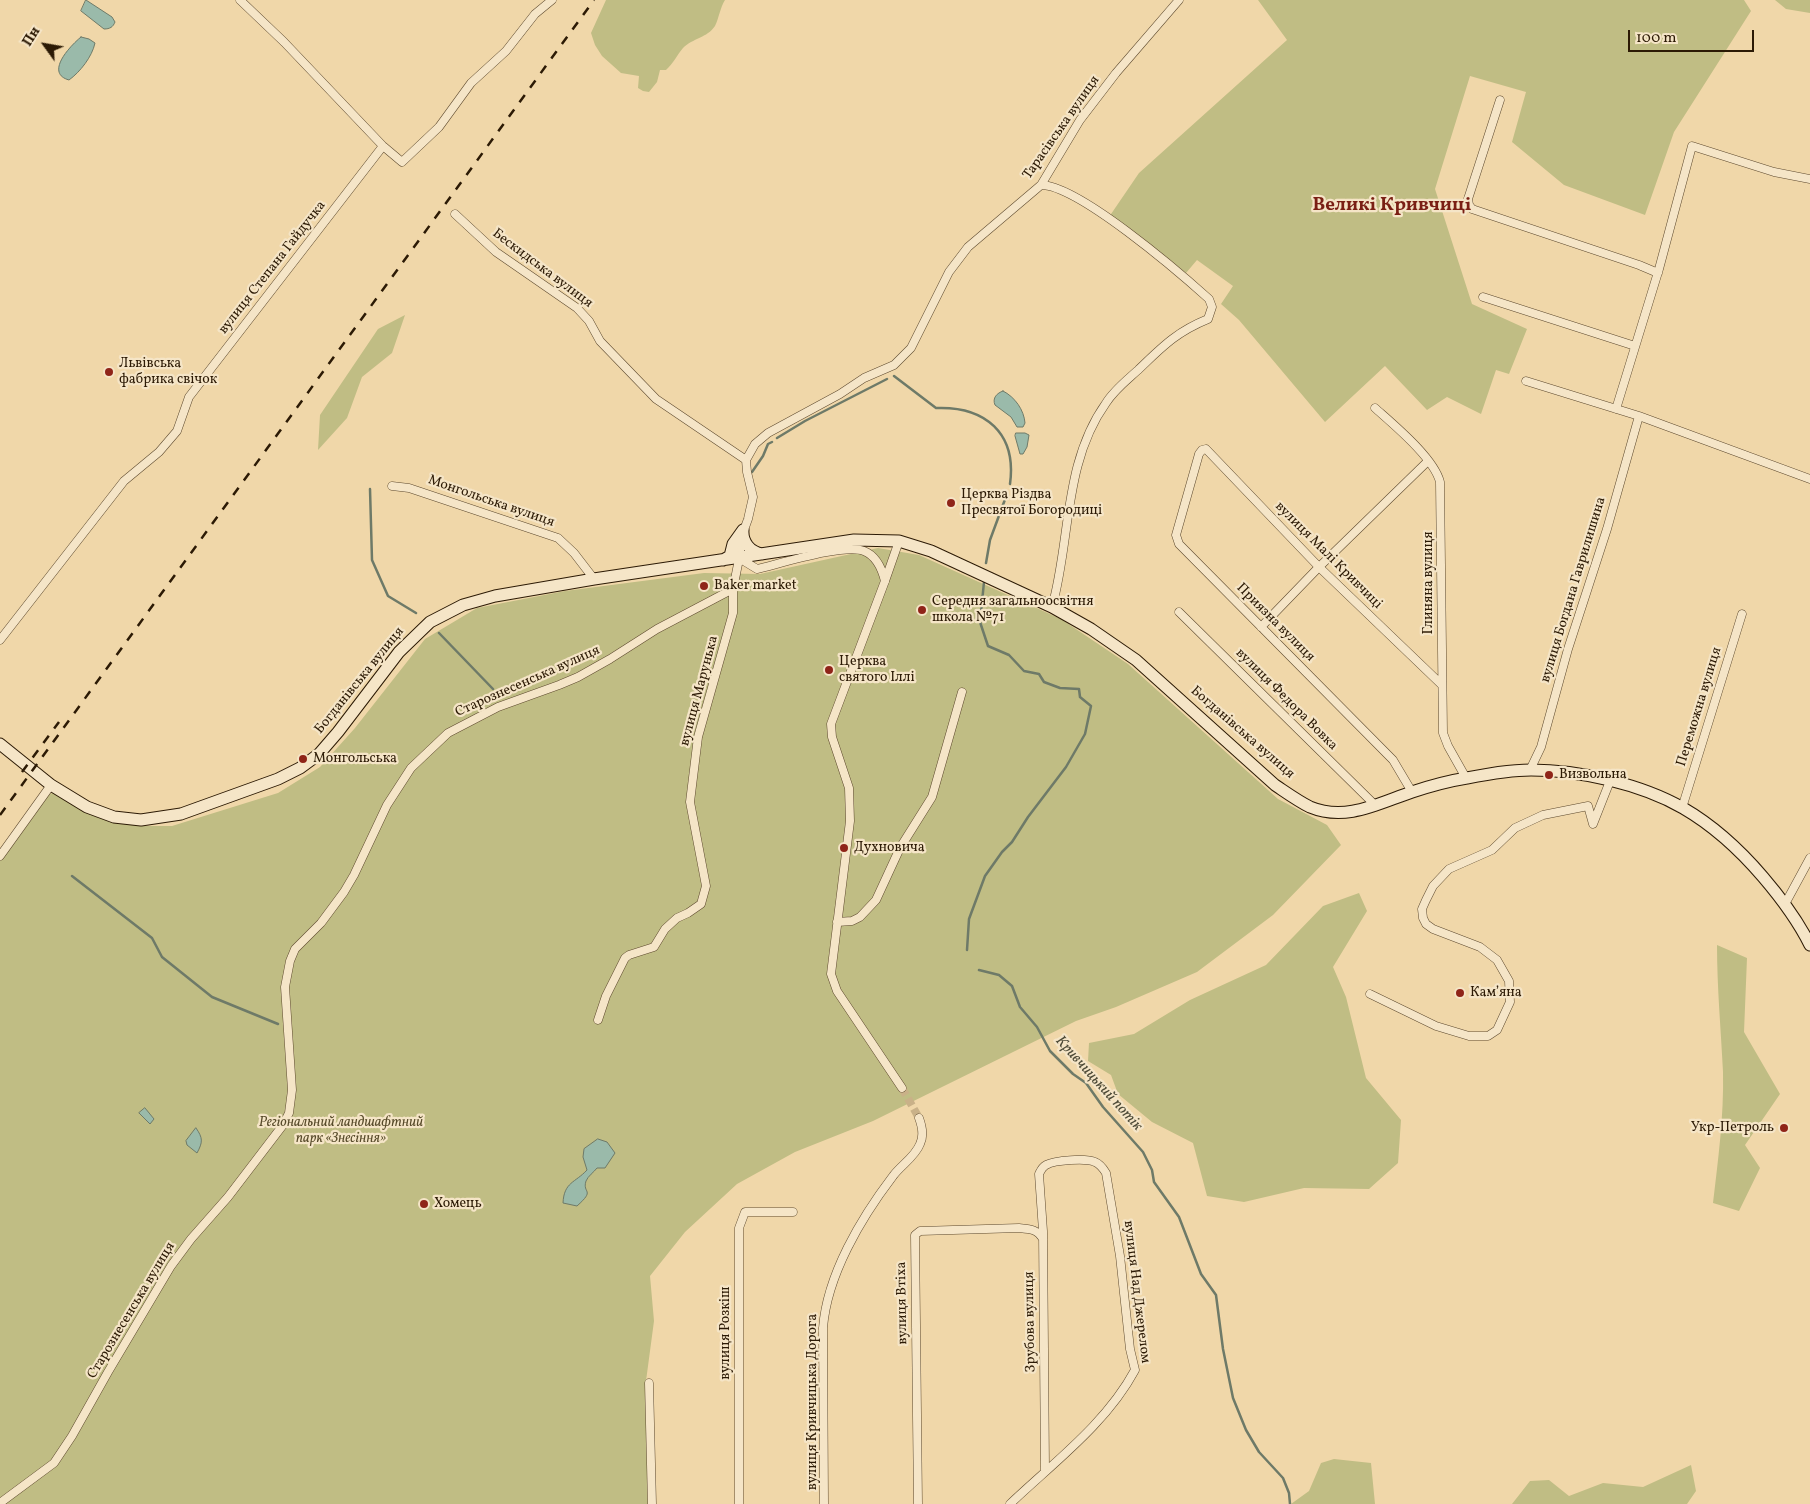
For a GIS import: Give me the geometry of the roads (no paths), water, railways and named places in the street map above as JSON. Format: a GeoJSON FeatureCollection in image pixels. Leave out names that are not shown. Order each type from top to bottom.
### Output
{"type":"FeatureCollection","features":[{"type":"Feature","properties":{"kind":"main road"},"geometry":{"type":"LineString","coordinates":[[743,530],[743,537],[749,548],[756,553],[764,554]]}},
{"type":"Feature","properties":{"kind":"main road"},"geometry":{"type":"LineString","coordinates":[[721,561],[730,556],[733,544],[743,530]]}},
{"type":"Feature","properties":{"kind":"main road","name":"Богданівська вулиця"},"geometry":{"type":"LineString","coordinates":[[0,744],[51,785],[88,807],[114,817],[141,820],[181,814],[278,779],[300,768],[319,754],[399,652],[430,622],[463,605],[495,596],[594,579],[854,540],[899,541],[931,551],[1052,607],[1091,629],[1136,660],[1275,785],[1312,808],[1339,813],[1357,811],[1412,792],[1466,778],[1503,772],[1530,770],[1576,774],[1610,781],[1647,792],[1682,808],[1710,826],[1735,847],[1760,874],[1801,928],[1810,945]]}},
{"type":"Feature","properties":{"kind":"street"},"geometry":{"type":"LineString","coordinates":[[240,0],[284,42],[383,146],[402,162],[439,127],[471,82],[506,51],[535,14],[552,0]]}},
{"type":"Feature","properties":{"kind":"street","name":"Тарасівська вулиця"},"geometry":{"type":"LineString","coordinates":[[746,460],[755,444],[768,433],[840,394],[864,378],[894,365],[911,348],[949,272],[968,247],[1041,185],[1080,120],[1116,72],[1179,0]]}},
{"type":"Feature","properties":{"kind":"street"},"geometry":{"type":"LineString","coordinates":[[1500,100],[1468,200],[1472,209],[1639,264],[1658,273]]}},
{"type":"Feature","properties":{"kind":"street","name":"вулиця Степана Гайдучка"},"geometry":{"type":"LineString","coordinates":[[0,640],[124,481],[159,452],[177,431],[189,397],[383,146]]}},
{"type":"Feature","properties":{"kind":"street"},"geometry":{"type":"LineString","coordinates":[[1616,409],[1658,273],[1692,146],[1774,172],[1810,179]]}},
{"type":"Feature","properties":{"kind":"street"},"geometry":{"type":"LineString","coordinates":[[1041,185],[1054,187],[1097,210],[1160,257],[1209,299],[1212,307],[1208,319],[1173,337],[1162,346],[1114,393],[1096,420],[1082,453],[1069,499],[1058,584],[1052,607]]}},
{"type":"Feature","properties":{"kind":"street","name":"Бескидська вулиця"},"geometry":{"type":"LineString","coordinates":[[455,214],[496,252],[577,308],[589,321],[600,340],[656,399],[746,460]]}},
{"type":"Feature","properties":{"kind":"street"},"geometry":{"type":"LineString","coordinates":[[1483,297],[1635,346]]}},
{"type":"Feature","properties":{"kind":"street"},"geometry":{"type":"LineString","coordinates":[[1526,381],[1640,416],[1810,479]]}},
{"type":"Feature","properties":{"kind":"street","name":"Глиняна вулиця"},"geometry":{"type":"LineString","coordinates":[[1374,408],[1396,427],[1428,461],[1438,474],[1440,482],[1443,734],[1466,778]]}},
{"type":"Feature","properties":{"kind":"street","name":"вулиця Богдана Гаврилишина"},"geometry":{"type":"LineString","coordinates":[[1530,770],[1541,747],[1568,649],[1607,529],[1640,416]]}},
{"type":"Feature","properties":{"kind":"street","name":"вулиця Малі Кривчиці"},"geometry":{"type":"LineString","coordinates":[[1199,454],[1206,450],[1319,567],[1442,685]]}},
{"type":"Feature","properties":{"kind":"street","name":"Приязна вулиця"},"geometry":{"type":"LineString","coordinates":[[1199,454],[1176,535],[1179,544],[1393,760],[1412,792]]}},
{"type":"Feature","properties":{"kind":"street"},"geometry":{"type":"LineString","coordinates":[[733,588],[739,558],[740,541],[753,497],[746,460]]}},
{"type":"Feature","properties":{"kind":"street"},"geometry":{"type":"LineString","coordinates":[[1261,627],[1319,567],[1428,461]]}},
{"type":"Feature","properties":{"kind":"street","name":"Монгольська вулиця"},"geometry":{"type":"LineString","coordinates":[[392,486],[409,488],[558,538],[574,553],[594,579]]}},
{"type":"Feature","properties":{"kind":"street"},"geometry":{"type":"LineString","coordinates":[[899,541],[886,581],[830,724],[832,737],[849,788],[850,821],[832,963],[832,982],[902,1088]]}},
{"type":"Feature","properties":{"kind":"street"},"geometry":{"type":"LineString","coordinates":[[739,558],[757,569],[839,550],[859,550],[866,552],[881,566],[886,581]]}},
{"type":"Feature","properties":{"kind":"street","name":"вулиця Марунька"},"geometry":{"type":"LineString","coordinates":[[598,1020],[606,996],[626,958],[629,955],[654,947],[665,929],[677,918],[701,904],[706,886],[692,818],[691,788],[698,737],[733,613],[733,588]]}},
{"type":"Feature","properties":{"kind":"street","name":"Старознесенська вулиця"},"geometry":{"type":"LineString","coordinates":[[0,1503],[54,1463],[72,1436],[175,1260],[284,1126],[289,1113],[292,1090],[285,987],[290,961],[295,950],[321,923],[344,892],[387,805],[411,768],[448,733],[498,706],[578,677],[733,588]]}},
{"type":"Feature","properties":{"kind":"street","name":"вулиця Федора Вовка"},"geometry":{"type":"LineString","coordinates":[[1179,612],[1376,806]]}},
{"type":"Feature","properties":{"kind":"street","name":"Переможна вулиця"},"geometry":{"type":"LineString","coordinates":[[1682,808],[1742,614]]}},
{"type":"Feature","properties":{"kind":"street"},"geometry":{"type":"LineString","coordinates":[[837,922],[852,921],[860,917],[876,900],[900,848],[932,796],[962,692]]}},
{"type":"Feature","properties":{"kind":"street"},"geometry":{"type":"LineString","coordinates":[[1370,994],[1436,1026],[1469,1036],[1488,1036],[1497,1030],[1510,1002],[1509,981],[1497,960],[1480,948],[1433,929],[1426,924],[1422,909],[1432,886],[1449,869],[1492,850],[1516,828],[1543,815],[1588,806],[1593,824],[1610,781]]}},
{"type":"Feature","properties":{"kind":"street"},"geometry":{"type":"LineString","coordinates":[[0,856],[51,785]]}},
{"type":"Feature","properties":{"kind":"street"},"geometry":{"type":"LineString","coordinates":[[1784,904],[1810,858]]}},
{"type":"Feature","properties":{"kind":"street","name":"вулиця Кривчицька Дорога"},"geometry":{"type":"LineString","coordinates":[[824,1504],[824,1328],[827,1301],[840,1266],[868,1214],[894,1175],[920,1146],[922,1131],[918,1118]]}},
{"type":"Feature","properties":{"kind":"street","name":"вулиця Над Джерелом"},"geometry":{"type":"LineString","coordinates":[[1010,1504],[1083,1436],[1118,1397],[1135,1370],[1130,1349],[1120,1256],[1106,1173],[1101,1166],[1086,1159],[1048,1164],[1042,1168],[1039,1174]]}},
{"type":"Feature","properties":{"kind":"street","name":"Зрубова вулиця"},"geometry":{"type":"LineString","coordinates":[[1039,1174],[1043,1239],[1046,1470]]}},
{"type":"Feature","properties":{"kind":"street","name":"вулиця Розкіш"},"geometry":{"type":"LineString","coordinates":[[739,1504],[739,1228],[745,1212],[793,1212]]}},
{"type":"Feature","properties":{"kind":"street","name":"вулиця Втіха"},"geometry":{"type":"LineString","coordinates":[[918,1504],[915,1235],[920,1231],[1019,1228],[1034,1230],[1043,1239]]}},
{"type":"Feature","properties":{"kind":"street"},"geometry":{"type":"LineString","coordinates":[[649,1383],[652,1504]]}},
{"type":"Feature","properties":{"kind":"waterway","name":"Кривчицький потік"},"geometry":{"type":"LineString","coordinates":[[894,376],[936,408],[969,412],[983,418],[994,426],[1003,437],[1008,450],[1011,466],[1010,484]]}},
{"type":"Feature","properties":{"kind":"waterway","name":"Кривчицький потік"},"geometry":{"type":"LineString","coordinates":[[777,438],[805,421],[887,379]]}},
{"type":"Feature","properties":{"kind":"waterway","name":"Кривчицький потік"},"geometry":{"type":"LineString","coordinates":[[752,472],[763,456],[768,444],[772,442]]}},
{"type":"Feature","properties":{"kind":"waterway"},"geometry":{"type":"LineString","coordinates":[[370,489],[372,560],[388,596],[416,613]]}},
{"type":"Feature","properties":{"kind":"waterway","name":"Кривчицький потік"},"geometry":{"type":"LineString","coordinates":[[986,563],[990,540],[1007,494]]}},
{"type":"Feature","properties":{"kind":"waterway","name":"Кривчицький потік"},"geometry":{"type":"LineString","coordinates":[[967,950],[969,919],[985,876],[1066,767],[1085,734],[1091,706],[1080,697],[1079,689],[1060,688],[1044,682],[1039,674],[1024,671],[1009,655],[988,646],[980,622],[984,582]]}},
{"type":"Feature","properties":{"kind":"waterway"},"geometry":{"type":"LineString","coordinates":[[439,633],[493,689]]}},
{"type":"Feature","properties":{"kind":"waterway"},"geometry":{"type":"LineString","coordinates":[[72,876],[152,938],[162,957],[212,997],[278,1024]]}},
{"type":"Feature","properties":{"kind":"waterway","name":"Кривчицький потік"},"geometry":{"type":"LineString","coordinates":[[979,970],[999,975],[1012,986],[1020,1007],[1037,1027],[1050,1051],[1073,1074],[1086,1083],[1103,1107],[1143,1152],[1152,1170],[1154,1182],[1179,1217],[1201,1274],[1216,1295],[1223,1349],[1233,1398],[1246,1430],[1259,1452],[1283,1478],[1289,1493],[1290,1504]]}},
{"type":"Feature","properties":{"kind":"tunnel"},"geometry":{"type":"LineString","coordinates":[[902,1088],[919,1118]]}},
{"type":"Feature","properties":{"kind":"railway"},"geometry":{"type":"LineString","coordinates":[[0,815],[594,0]]}},
{"type":"Feature","properties":{"kind":"railway"},"geometry":{"type":"LineString","coordinates":[[22,772],[59,722]]}},
{"type":"Feature","properties":{"kind":"place","name":"Львівська фабрика свічок"},"geometry":{"type":"Point","coordinates":[109,372]}},
{"type":"Feature","properties":{"kind":"place","name":"Церква Різдва Пресвятої Богородиці"},"geometry":{"type":"Point","coordinates":[951,503]}},
{"type":"Feature","properties":{"kind":"place","name":"Baker market"},"geometry":{"type":"Point","coordinates":[704,586]}},
{"type":"Feature","properties":{"kind":"place","name":"Середня загальноосвітня школа №71"},"geometry":{"type":"Point","coordinates":[922,610]}},
{"type":"Feature","properties":{"kind":"place","name":"Церква святого Іллі"},"geometry":{"type":"Point","coordinates":[829,670]}},
{"type":"Feature","properties":{"kind":"place","name":"Монгольська"},"geometry":{"type":"Point","coordinates":[303,759]}},
{"type":"Feature","properties":{"kind":"place","name":"Визвольна"},"geometry":{"type":"Point","coordinates":[1549,775]}},
{"type":"Feature","properties":{"kind":"place","name":"Духновича"},"geometry":{"type":"Point","coordinates":[844,848]}},
{"type":"Feature","properties":{"kind":"place","name":"Кам’яна"},"geometry":{"type":"Point","coordinates":[1460,993]}},
{"type":"Feature","properties":{"kind":"place","name":"Укр-Петроль"},"geometry":{"type":"Point","coordinates":[1784,1128]}},
{"type":"Feature","properties":{"kind":"place","name":"Хомець"},"geometry":{"type":"Point","coordinates":[424,1204]}},
{"type":"Feature","properties":{"kind":"district","name":"Великі Кривчиці"},"geometry":{"type":"Point","coordinates":[1392,207]}},
{"type":"Feature","properties":{"kind":"park label","name":"Регіональний ландшафтний парк «Знесіння»"},"geometry":{"type":"Point","coordinates":[341,1132]}}]}
